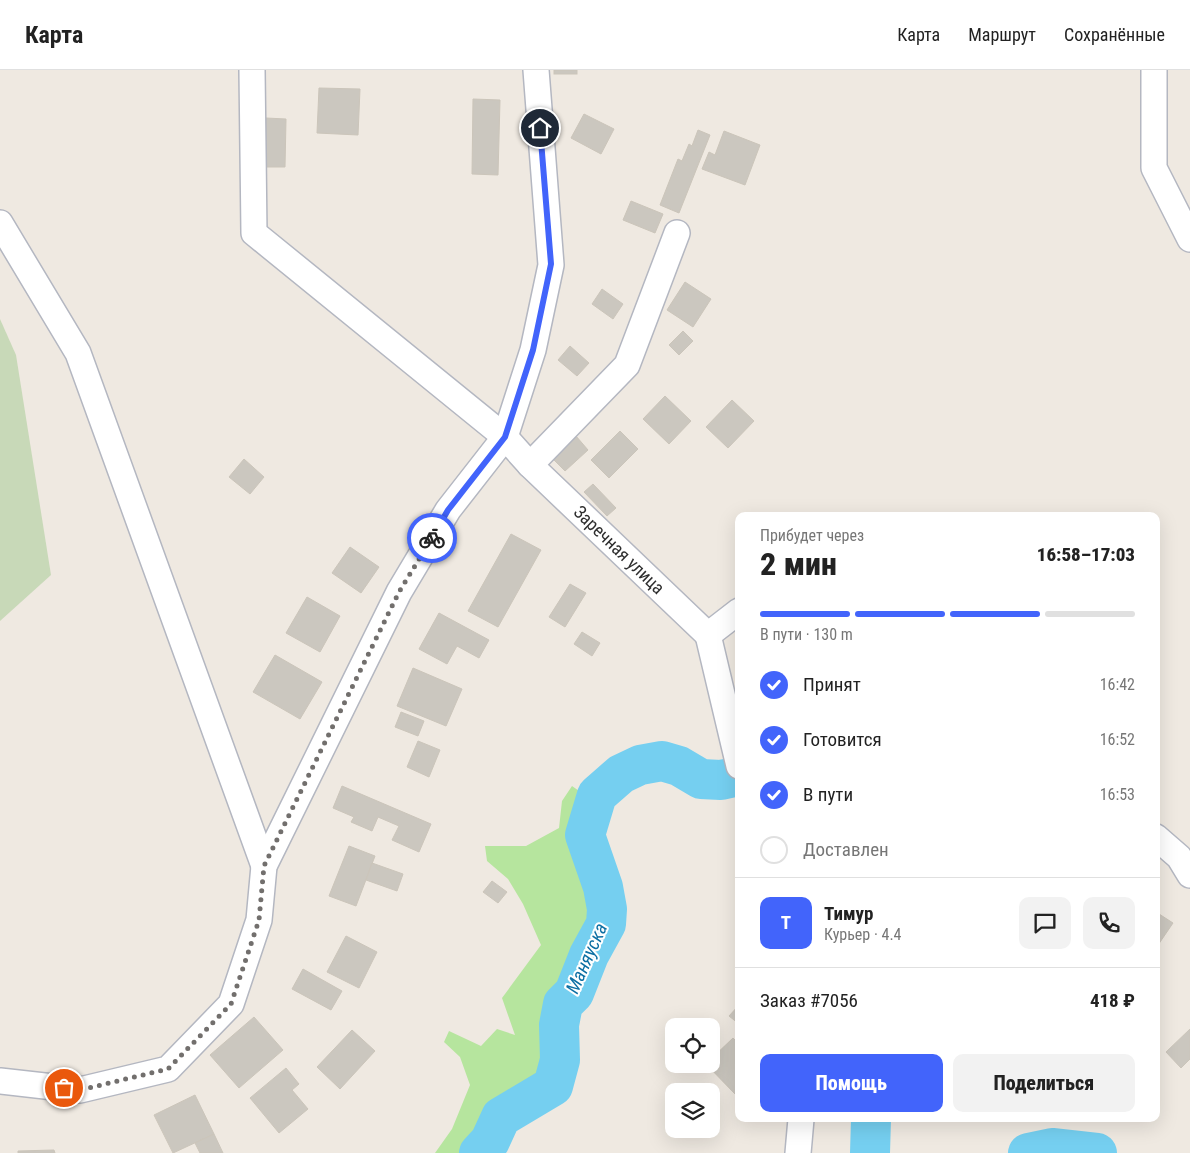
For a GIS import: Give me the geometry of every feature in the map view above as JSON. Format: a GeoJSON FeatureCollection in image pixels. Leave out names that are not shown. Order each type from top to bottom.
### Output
{"type":"FeatureCollection","features":[{"type":"Feature","properties":{"kind":"street","name":"Заречная улица"},"geometry":{"type":"LineString","coordinates":[[252,70],[254,233],[505,437],[530,465],[708,635]]}},
{"type":"Feature","properties":{"kind":"street"},"geometry":{"type":"LineString","coordinates":[[0,1081],[80,1090],[168,1069],[231,1004],[259,920],[264,866],[399,592],[448,510],[505,437],[533,350],[551,264],[536,70]]}},
{"type":"Feature","properties":{"kind":"street"},"geometry":{"type":"LineString","coordinates":[[1154,70],[1154,168],[1190,239]]}},
{"type":"Feature","properties":{"kind":"street"},"geometry":{"type":"LineString","coordinates":[[0,223],[78,353],[264,866]]}},
{"type":"Feature","properties":{"kind":"street"},"geometry":{"type":"LineString","coordinates":[[530,465],[627,366],[677,233]]}},
{"type":"Feature","properties":{"kind":"street"},"geometry":{"type":"LineString","coordinates":[[735,614],[708,635],[735,749]]}},
{"type":"Feature","properties":{"kind":"street"},"geometry":{"type":"LineString","coordinates":[[1160,841],[1179,858],[1190,875]]}},
{"type":"Feature","properties":{"kind":"street"},"geometry":{"type":"LineString","coordinates":[[798,1153],[801,1122]]}},
{"type":"Feature","properties":{"kind":"green space"},"geometry":{"type":"Polygon","coordinates":[[[0,319],[16,355],[51,575],[0,621],[0,319]]]}},
{"type":"Feature","properties":{"kind":"green space"},"geometry":{"type":"Polygon","coordinates":[[[572,786],[589,798],[593,805],[579,844],[596,900],[595,930],[578,982],[554,1071],[491,1153],[435,1153],[452,1129],[470,1085],[460,1057],[444,1042],[449,1031],[481,1046],[497,1029],[515,1035],[502,998],[541,945],[523,904],[508,879],[487,861],[485,846],[526,846],[559,828],[562,801],[572,786]]]}},
{"type":"Feature","properties":{"kind":"building"},"geometry":{"type":"Polygon","coordinates":[[[554,70],[577,70],[577,74],[554,74],[554,70]]]}},
{"type":"Feature","properties":{"kind":"building"},"geometry":{"type":"Polygon","coordinates":[[[319,88],[360,89],[358,135],[317,133],[319,88]]]}},
{"type":"Feature","properties":{"kind":"building"},"geometry":{"type":"Polygon","coordinates":[[[473,99],[500,100],[498,175],[472,174],[473,99]]]}},
{"type":"Feature","properties":{"kind":"building"},"geometry":{"type":"Polygon","coordinates":[[[584,114],[614,129],[601,154],[571,138],[584,114]]]}},
{"type":"Feature","properties":{"kind":"building"},"geometry":{"type":"Polygon","coordinates":[[[266,118],[286,119],[285,167],[264,167],[266,118]]]}},
{"type":"Feature","properties":{"kind":"building"},"geometry":{"type":"Polygon","coordinates":[[[698,130],[710,135],[679,213],[660,205],[678,159],[682,161],[689,144],[692,146],[698,130]]]}},
{"type":"Feature","properties":{"kind":"building"},"geometry":{"type":"Polygon","coordinates":[[[724,131],[760,145],[745,185],[702,169],[709,152],[715,155],[724,131]]]}},
{"type":"Feature","properties":{"kind":"building"},"geometry":{"type":"Polygon","coordinates":[[[631,201],[663,214],[655,233],[623,220],[631,201]]]}},
{"type":"Feature","properties":{"kind":"building"},"geometry":{"type":"Polygon","coordinates":[[[685,282],[711,299],[693,327],[667,310],[685,282]]]}},
{"type":"Feature","properties":{"kind":"building"},"geometry":{"type":"Polygon","coordinates":[[[602,289],[623,304],[613,319],[592,304],[602,289]]]}},
{"type":"Feature","properties":{"kind":"building"},"geometry":{"type":"Polygon","coordinates":[[[683,331],[693,341],[679,355],[669,345],[683,331]]]}},
{"type":"Feature","properties":{"kind":"building"},"geometry":{"type":"Polygon","coordinates":[[[570,346],[589,363],[577,376],[558,360],[570,346]]]}},
{"type":"Feature","properties":{"kind":"building"},"geometry":{"type":"Polygon","coordinates":[[[665,396],[691,421],[669,444],[643,419],[665,396]]]}},
{"type":"Feature","properties":{"kind":"building"},"geometry":{"type":"Polygon","coordinates":[[[732,400],[754,421],[728,448],[706,427],[732,400]]]}},
{"type":"Feature","properties":{"kind":"building"},"geometry":{"type":"Polygon","coordinates":[[[620,431],[638,449],[609,478],[591,460],[620,431]]]}},
{"type":"Feature","properties":{"kind":"building"},"geometry":{"type":"Polygon","coordinates":[[[576,436],[588,450],[565,471],[552,458],[576,436]]]}},
{"type":"Feature","properties":{"kind":"building"},"geometry":{"type":"Polygon","coordinates":[[[244,459],[264,477],[250,494],[229,477],[244,459]]]}},
{"type":"Feature","properties":{"kind":"building"},"geometry":{"type":"Polygon","coordinates":[[[593,484],[616,508],[607,516],[584,492],[593,484]]]}},
{"type":"Feature","properties":{"kind":"building"},"geometry":{"type":"Polygon","coordinates":[[[511,534],[541,550],[498,627],[468,611],[511,534]]]}},
{"type":"Feature","properties":{"kind":"building"},"geometry":{"type":"Polygon","coordinates":[[[350,547],[379,567],[361,593],[332,573],[350,547]]]}},
{"type":"Feature","properties":{"kind":"building"},"geometry":{"type":"Polygon","coordinates":[[[570,584],[586,593],[565,627],[549,617],[570,584]]]}},
{"type":"Feature","properties":{"kind":"building"},"geometry":{"type":"Polygon","coordinates":[[[307,597],[340,616],[320,652],[286,633],[307,597]]]}},
{"type":"Feature","properties":{"kind":"building"},"geometry":{"type":"Polygon","coordinates":[[[439,613],[489,640],[479,658],[457,646],[447,664],[419,649],[439,613]]]}},
{"type":"Feature","properties":{"kind":"building"},"geometry":{"type":"Polygon","coordinates":[[[582,632],[600,643],[592,656],[574,644],[582,632]]]}},
{"type":"Feature","properties":{"kind":"building"},"geometry":{"type":"Polygon","coordinates":[[[275,655],[322,682],[300,719],[253,692],[275,655]]]}},
{"type":"Feature","properties":{"kind":"building"},"geometry":{"type":"Polygon","coordinates":[[[413,668],[462,689],[446,726],[397,706],[413,668]]]}},
{"type":"Feature","properties":{"kind":"building"},"geometry":{"type":"Polygon","coordinates":[[[401,712],[424,721],[418,736],[395,727],[401,712]]]}},
{"type":"Feature","properties":{"kind":"building"},"geometry":{"type":"Polygon","coordinates":[[[418,741],[440,750],[429,777],[407,767],[418,741]]]}},
{"type":"Feature","properties":{"kind":"building"},"geometry":{"type":"Polygon","coordinates":[[[342,786],[431,824],[419,852],[392,840],[399,826],[378,817],[372,831],[351,822],[354,817],[333,808],[342,786]]]}},
{"type":"Feature","properties":{"kind":"building"},"geometry":{"type":"Polygon","coordinates":[[[349,846],[375,856],[356,906],[329,896],[349,846]]]}},
{"type":"Feature","properties":{"kind":"building"},"geometry":{"type":"Polygon","coordinates":[[[372,863],[403,874],[397,891],[366,880],[372,863]]]}},
{"type":"Feature","properties":{"kind":"building"},"geometry":{"type":"Polygon","coordinates":[[[492,881],[507,892],[498,903],[483,892],[492,881]]]}},
{"type":"Feature","properties":{"kind":"building"},"geometry":{"type":"Polygon","coordinates":[[[1160,915],[1173,923],[1160,942],[1160,915]]]}},
{"type":"Feature","properties":{"kind":"building"},"geometry":{"type":"Polygon","coordinates":[[[346,936],[377,952],[359,988],[327,972],[346,936]]]}},
{"type":"Feature","properties":{"kind":"building"},"geometry":{"type":"Polygon","coordinates":[[[303,969],[342,991],[331,1010],[292,989],[303,969]]]}},
{"type":"Feature","properties":{"kind":"building"},"geometry":{"type":"Polygon","coordinates":[[[735,1009],[735,1021],[729,1016],[735,1009]]]}},
{"type":"Feature","properties":{"kind":"building"},"geometry":{"type":"Polygon","coordinates":[[[254,1017],[283,1050],[239,1088],[210,1055],[254,1017]]]}},
{"type":"Feature","properties":{"kind":"building"},"geometry":{"type":"Polygon","coordinates":[[[1190,1029],[1190,1059],[1181,1068],[1166,1052],[1190,1029]]]}},
{"type":"Feature","properties":{"kind":"building"},"geometry":{"type":"Polygon","coordinates":[[[352,1030],[375,1051],[340,1089],[317,1067],[352,1030]]]}},
{"type":"Feature","properties":{"kind":"building"},"geometry":{"type":"Polygon","coordinates":[[[733,1038],[735,1040],[735,1094],[715,1073],[720,1073],[720,1050],[733,1038]]]}},
{"type":"Feature","properties":{"kind":"building"},"geometry":{"type":"Polygon","coordinates":[[[286,1068],[299,1084],[292,1090],[308,1109],[279,1133],[250,1098],[286,1068]]]}},
{"type":"Feature","properties":{"kind":"building"},"geometry":{"type":"Polygon","coordinates":[[[195,1095],[214,1134],[173,1153],[154,1115],[195,1095]]]}},
{"type":"Feature","properties":{"kind":"building"},"geometry":{"type":"Polygon","coordinates":[[[214,1134],[223,1153],[200,1153],[195,1143],[214,1134]]]}},
{"type":"Feature","properties":{"kind":"building"},"geometry":{"type":"Polygon","coordinates":[[[54,1150],[55,1153],[18,1153],[18,1151],[54,1150]]]}},
{"type":"Feature","properties":{"kind":"waterway","name":"Маняуска"},"geometry":{"type":"LineString","coordinates":[[479,1153],[490,1141],[501,1117],[553,1086],[560,1060],[559,1025],[563,1004],[574,993],[589,955],[606,924],[607,909],[603,887],[585,835],[597,795],[621,774],[640,765],[662,761],[679,766],[701,779],[721,780],[735,777]]}},
{"type":"Feature","properties":{"kind":"waterway","name":"Маняуска"},"geometry":{"type":"LineString","coordinates":[[870,1153],[871,1122]]}},
{"type":"Feature","properties":{"kind":"waterway","name":"Маняуска"},"geometry":{"type":"LineString","coordinates":[[1028,1153],[1052,1148],[1097,1153]]}},
{"type":"Feature","properties":{"kind":"way so far"},"geometry":{"type":"LineString","coordinates":[[64,1088],[80,1090],[168,1069],[231,1004],[259,920],[264,866],[399,592],[432,538]]}},
{"type":"Feature","properties":{"kind":"route"},"geometry":{"type":"LineString","coordinates":[[432,538],[448,510],[505,437],[533,350],[551,264],[540,128]]}}]}
